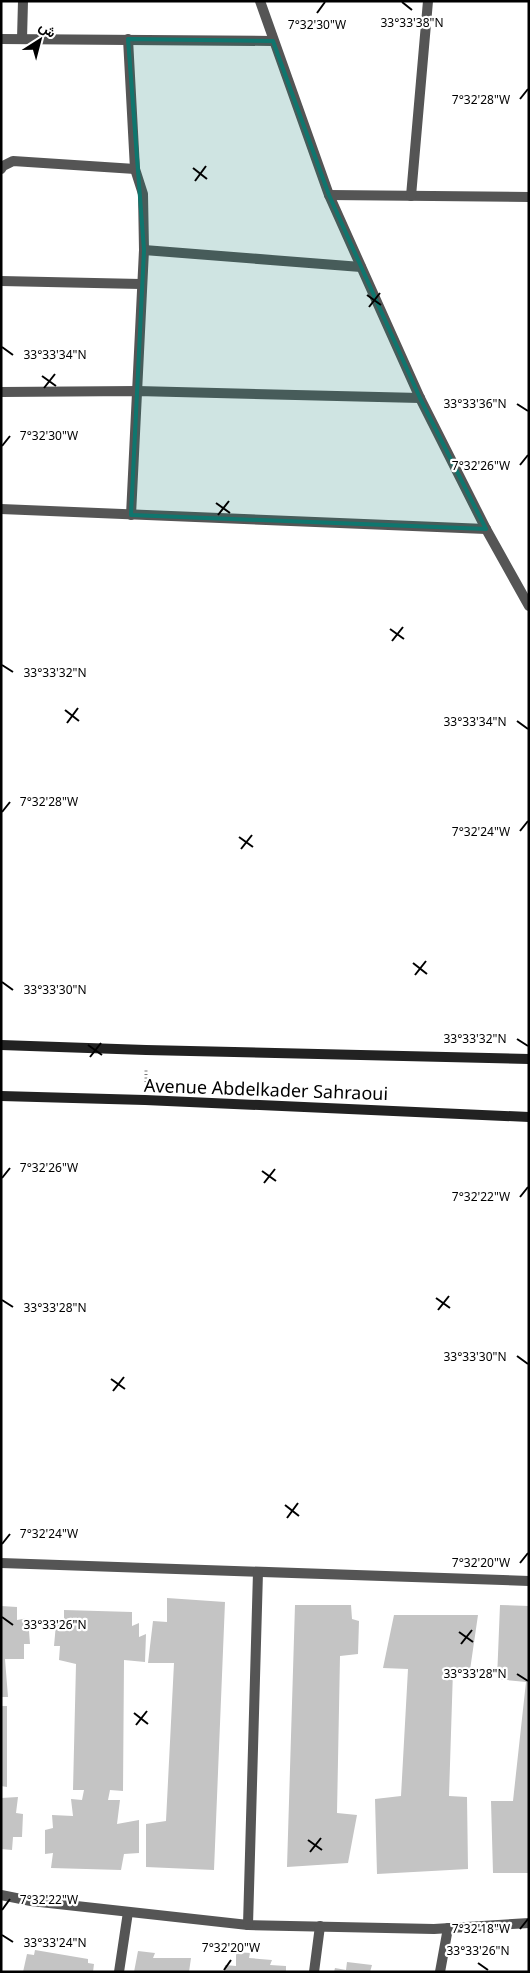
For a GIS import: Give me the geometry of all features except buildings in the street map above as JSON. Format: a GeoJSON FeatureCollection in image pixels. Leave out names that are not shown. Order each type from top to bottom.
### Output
{"type":"FeatureCollection","features":[{"type":"Feature","properties":{"kind":"main road","name":"Avenue Abdelkader Sahraoui"},"geometry":{"type":"LineString","coordinates":[[1,1045],[529,1059]]}},
{"type":"Feature","properties":{"kind":"main road","name":"Avenue Abdelkader Sahraoui"},"geometry":{"type":"LineString","coordinates":[[1,1096],[145,1100],[529,1117]]}},
{"type":"Feature","properties":{"kind":"street"},"geometry":{"type":"LineString","coordinates":[[22,39],[23,1]]}},
{"type":"Feature","properties":{"kind":"street"},"geometry":{"type":"LineString","coordinates":[[260,1],[328,195],[420,398],[486,529],[529,606]]}},
{"type":"Feature","properties":{"kind":"street"},"geometry":{"type":"LineString","coordinates":[[411,196],[428,1]]}},
{"type":"Feature","properties":{"kind":"street"},"geometry":{"type":"LineString","coordinates":[[1,39],[273,41]]}},
{"type":"Feature","properties":{"kind":"street"},"geometry":{"type":"LineString","coordinates":[[128,39],[135,169],[142,194],[144,250],[131,515]]}},
{"type":"Feature","properties":{"kind":"street"},"geometry":{"type":"LineString","coordinates":[[1,169],[13,161],[135,169]]}},
{"type":"Feature","properties":{"kind":"street"},"geometry":{"type":"LineString","coordinates":[[328,195],[529,198]]}},
{"type":"Feature","properties":{"kind":"street"},"geometry":{"type":"LineString","coordinates":[[144,250],[361,267]]}},
{"type":"Feature","properties":{"kind":"street"},"geometry":{"type":"LineString","coordinates":[[1,281],[141,284]]}},
{"type":"Feature","properties":{"kind":"street"},"geometry":{"type":"LineString","coordinates":[[1,392],[137,391],[420,398]]}},
{"type":"Feature","properties":{"kind":"street"},"geometry":{"type":"LineString","coordinates":[[1,509],[486,529]]}},
{"type":"Feature","properties":{"kind":"street"},"geometry":{"type":"LineString","coordinates":[[1,1563],[529,1581]]}},
{"type":"Feature","properties":{"kind":"street"},"geometry":{"type":"LineString","coordinates":[[248,1925],[258,1572]]}},
{"type":"Feature","properties":{"kind":"street"},"geometry":{"type":"LineString","coordinates":[[1,1895],[31,1901],[248,1925],[448,1928],[529,1923]]}},
{"type":"Feature","properties":{"kind":"street"},"geometry":{"type":"LineString","coordinates":[[119,1972],[128,1912]]}},
{"type":"Feature","properties":{"kind":"street"},"geometry":{"type":"LineString","coordinates":[[314,1972],[320,1926]]}},
{"type":"Feature","properties":{"kind":"street"},"geometry":{"type":"LineString","coordinates":[[440,1972],[448,1928]]}},
{"type":"Feature","properties":{"kind":"path"},"geometry":{"type":"LineString","coordinates":[[145,1100],[146,1050]]}},
{"type":"Feature","properties":{"kind":"highlighted area"},"geometry":{"type":"Polygon","coordinates":[[[128,39],[273,41],[329,195],[420,398],[486,529],[131,515],[144,250],[128,39]]]}}]}
